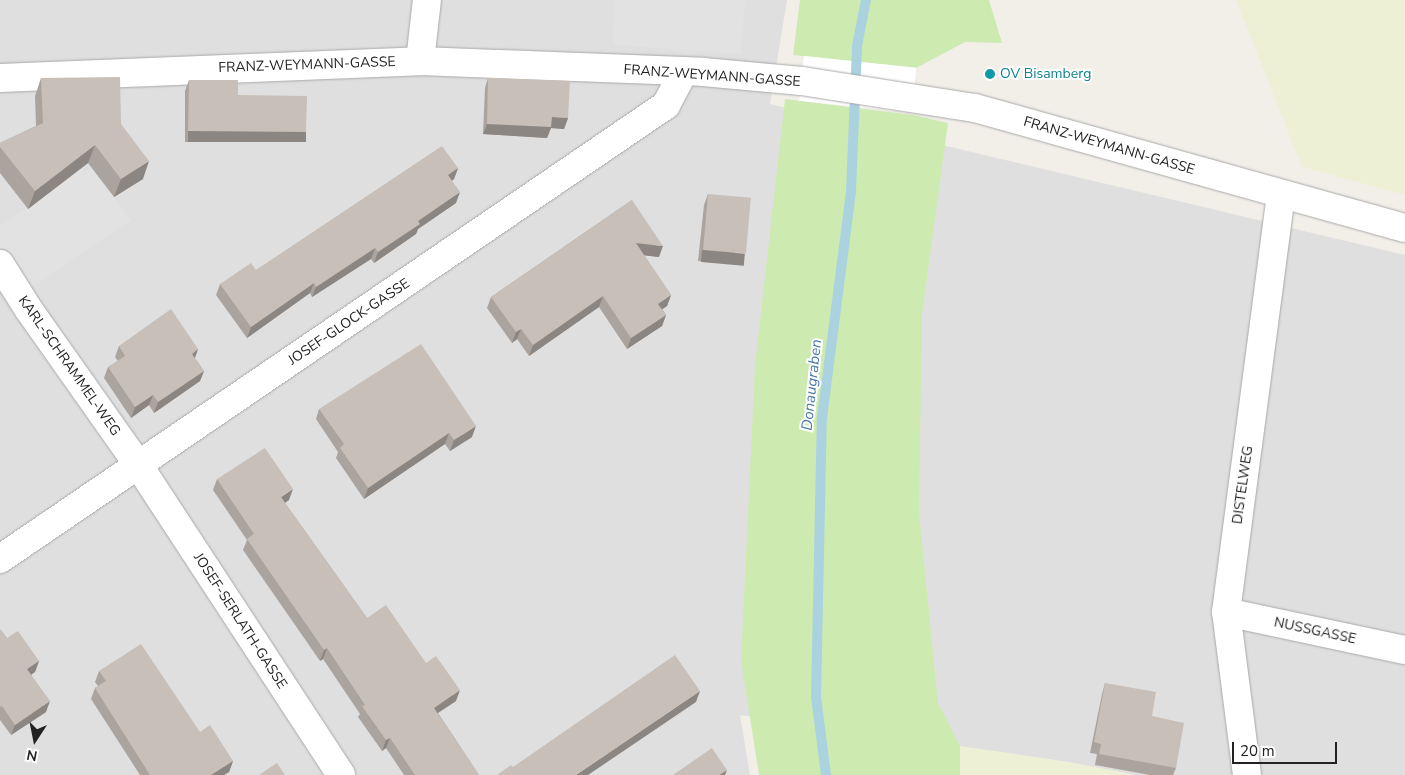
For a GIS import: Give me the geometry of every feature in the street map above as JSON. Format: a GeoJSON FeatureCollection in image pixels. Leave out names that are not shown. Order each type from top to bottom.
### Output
{"type":"FeatureCollection","features":[{"type":"Feature","properties":{"kind":"street"},"geometry":{"type":"LineString","coordinates":[[420,61],[427,0]]}},
{"type":"Feature","properties":{"kind":"street","name":"FRANZ-WEYMANN-GASSE"},"geometry":{"type":"LineString","coordinates":[[0,78],[420,61],[684,71],[802,81],[975,108],[1281,195],[1405,228]]}},
{"type":"Feature","properties":{"kind":"street","name":"JOSEF-GLOCK-GASSE"},"geometry":{"type":"LineString","coordinates":[[0,559],[666,105],[684,71]]}},
{"type":"Feature","properties":{"kind":"street","name":"DISTELWEG"},"geometry":{"type":"LineString","coordinates":[[1246,775],[1226,612],[1281,195]]}},
{"type":"Feature","properties":{"kind":"street","name":"KARL-SCHRAMMEL-WEG"},"geometry":{"type":"LineString","coordinates":[[0,264],[28,310],[138,466]]}},
{"type":"Feature","properties":{"kind":"street","name":"JOSEF-SERLATH-GASSE"},"geometry":{"type":"LineString","coordinates":[[138,466],[342,775]]}},
{"type":"Feature","properties":{"kind":"street","name":"NUSSGASSE"},"geometry":{"type":"LineString","coordinates":[[1226,612],[1405,650]]}},
{"type":"Feature","properties":{"kind":"shaded area"},"geometry":{"type":"Polygon","coordinates":[[[0,0],[787,0],[770,104],[1405,255],[1405,775],[1135,775],[1068,762],[740,715],[750,775],[0,775],[0,0]]]}},
{"type":"Feature","properties":{"kind":"shaded area"},"geometry":{"type":"Polygon","coordinates":[[[615,0],[745,0],[741,54],[613,45],[615,0]]]}},
{"type":"Feature","properties":{"kind":"shaded area"},"geometry":{"type":"Polygon","coordinates":[[[94,170],[131,220],[20,296],[0,264],[0,225],[52,191],[38,171],[94,170]]]}},
{"type":"Feature","properties":{"kind":"green space"},"geometry":{"type":"Polygon","coordinates":[[[800,0],[989,0],[1002,43],[965,42],[916,68],[793,55],[800,0]]]}},
{"type":"Feature","properties":{"kind":"green space"},"geometry":{"type":"Polygon","coordinates":[[[1236,0],[1405,0],[1405,195],[1302,167],[1236,0]]]}},
{"type":"Feature","properties":{"kind":"green space"},"geometry":{"type":"Polygon","coordinates":[[[785,99],[913,115],[948,123],[922,314],[919,512],[938,703],[960,746],[960,775],[759,775],[741,661],[755,366],[785,99]]]}},
{"type":"Feature","properties":{"kind":"green space"},"geometry":{"type":"Polygon","coordinates":[[[960,746],[1068,762],[1135,775],[960,775],[960,746]]]}},
{"type":"Feature","properties":{"kind":"pier"},"geometry":{"type":"Polygon","coordinates":[[[804,56],[916,68],[912,113],[799,101],[804,56]]]}},
{"type":"Feature","properties":{"kind":"building"},"geometry":{"type":"Polygon","coordinates":[[[120,77],[121,124],[149,161],[121,179],[95,145],[35,191],[0,147],[0,143],[43,123],[41,78],[120,77]]]}},
{"type":"Feature","properties":{"kind":"building"},"geometry":{"type":"Polygon","coordinates":[[[488,78],[570,81],[568,118],[552,117],[551,127],[487,124],[488,78]]]}},
{"type":"Feature","properties":{"kind":"building"},"geometry":{"type":"Polygon","coordinates":[[[189,80],[238,80],[238,95],[307,96],[306,132],[188,131],[189,80]]]}},
{"type":"Feature","properties":{"kind":"building"},"geometry":{"type":"Polygon","coordinates":[[[442,146],[458,168],[448,175],[460,192],[418,221],[420,224],[378,252],[375,248],[316,287],[314,283],[251,327],[220,284],[251,263],[256,270],[442,146]]]}},
{"type":"Feature","properties":{"kind":"building"},"geometry":{"type":"Polygon","coordinates":[[[708,194],[751,198],[746,254],[703,250],[708,194]]]}},
{"type":"Feature","properties":{"kind":"building"},"geometry":{"type":"Polygon","coordinates":[[[632,200],[663,246],[636,243],[671,295],[658,304],[666,315],[631,338],[603,296],[533,345],[521,329],[516,332],[491,297],[632,200]]]}},
{"type":"Feature","properties":{"kind":"building"},"geometry":{"type":"Polygon","coordinates":[[[171,309],[198,349],[192,354],[204,371],[158,402],[153,395],[135,407],[108,367],[125,356],[119,346],[171,309]]]}},
{"type":"Feature","properties":{"kind":"building"},"geometry":{"type":"Polygon","coordinates":[[[421,344],[476,426],[454,440],[449,433],[368,488],[340,448],[344,444],[319,409],[421,344]]]}},
{"type":"Feature","properties":{"kind":"building"},"geometry":{"type":"Polygon","coordinates":[[[265,448],[293,489],[281,497],[367,618],[386,605],[426,663],[436,656],[460,690],[434,708],[479,775],[415,775],[390,738],[386,740],[362,706],[365,705],[327,648],[324,650],[247,539],[254,534],[217,479],[265,448]]]}},
{"type":"Feature","properties":{"kind":"building"},"geometry":{"type":"Polygon","coordinates":[[[0,629],[7,638],[18,631],[39,661],[27,669],[50,701],[15,725],[2,706],[0,707],[0,629]]]}},
{"type":"Feature","properties":{"kind":"building"},"geometry":{"type":"Polygon","coordinates":[[[141,644],[200,732],[210,725],[233,761],[211,775],[150,775],[95,688],[106,681],[99,671],[141,644]]]}},
{"type":"Feature","properties":{"kind":"building"},"geometry":{"type":"Polygon","coordinates":[[[675,655],[700,691],[576,775],[497,775],[511,765],[513,767],[675,655]]]}},
{"type":"Feature","properties":{"kind":"building"},"geometry":{"type":"Polygon","coordinates":[[[1105,683],[1156,692],[1152,716],[1184,723],[1176,768],[1099,754],[1101,744],[1094,742],[1105,683]]]}},
{"type":"Feature","properties":{"kind":"building"},"geometry":{"type":"Polygon","coordinates":[[[712,748],[727,770],[719,775],[673,775],[712,748]]]}},
{"type":"Feature","properties":{"kind":"building"},"geometry":{"type":"Polygon","coordinates":[[[277,763],[285,775],[259,775],[277,763]]]}},
{"type":"Feature","properties":{"kind":"waterway","name":"Donaugraben"},"geometry":{"type":"LineString","coordinates":[[826,775],[816,697],[822,418],[851,191],[857,46],[866,0]]}},
{"type":"Feature","properties":{"kind":"place","name":"OV Bisamberg"},"geometry":{"type":"Point","coordinates":[990,74]}}]}
